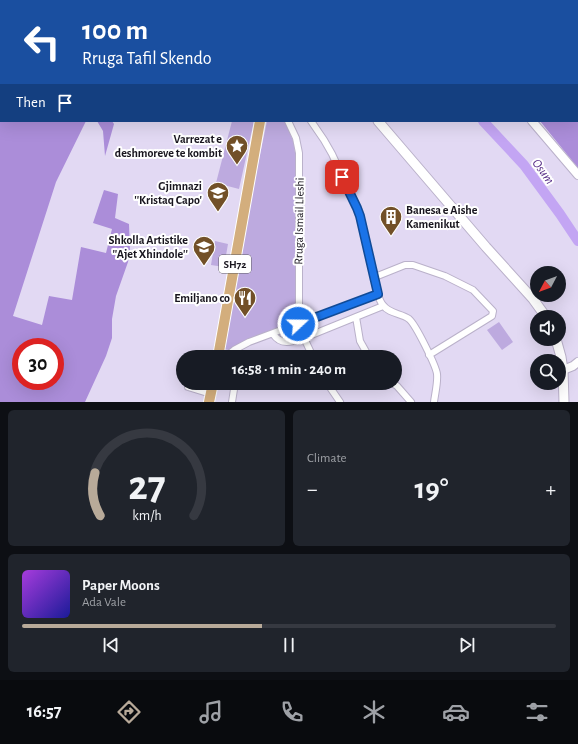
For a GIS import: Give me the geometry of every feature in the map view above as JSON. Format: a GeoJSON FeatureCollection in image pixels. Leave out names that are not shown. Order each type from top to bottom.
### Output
{"type":"FeatureCollection","features":[{"type":"Feature","properties":{"kind":"main road","name":"SH72"},"geometry":{"type":"LineString","coordinates":[[226,350],[260,122]]}},
{"type":"Feature","properties":{"kind":"main road","name":"SH72"},"geometry":{"type":"LineString","coordinates":[[252,171],[258,159],[265,122]]}},
{"type":"Feature","properties":{"kind":"main road"},"geometry":{"type":"LineString","coordinates":[[379,122],[541,310]]}},
{"type":"Feature","properties":{"kind":"main road"},"geometry":{"type":"LineString","coordinates":[[564,390],[564,402]]}},
{"type":"Feature","properties":{"kind":"street","name":"Rruga Ismail Lleshi"},"geometry":{"type":"LineString","coordinates":[[288,122],[296,138],[299,153],[298,324]]}},
{"type":"Feature","properties":{"kind":"street"},"geometry":{"type":"LineString","coordinates":[[312,122],[332,154],[357,208],[378,294],[383,306],[390,311],[411,320],[429,355],[437,374],[434,402]]}},
{"type":"Feature","properties":{"kind":"street"},"geometry":{"type":"LineString","coordinates":[[533,122],[578,175]]}},
{"type":"Feature","properties":{"kind":"street"},"geometry":{"type":"LineString","coordinates":[[375,277],[405,265],[413,265],[445,276],[473,290],[493,311],[492,316],[429,355]]}},
{"type":"Feature","properties":{"kind":"street"},"geometry":{"type":"LineString","coordinates":[[234,350],[245,344],[378,294]]}},
{"type":"Feature","properties":{"kind":"street"},"geometry":{"type":"LineString","coordinates":[[273,334],[281,341],[291,342],[383,306]]}},
{"type":"Feature","properties":{"kind":"street"},"geometry":{"type":"LineString","coordinates":[[356,317],[360,341],[365,350]]}},
{"type":"Feature","properties":{"kind":"street"},"geometry":{"type":"LineString","coordinates":[[304,338],[310,350]]}},
{"type":"Feature","properties":{"kind":"street"},"geometry":{"type":"LineString","coordinates":[[566,368],[575,364]]}},
{"type":"Feature","properties":{"kind":"street"},"geometry":{"type":"LineString","coordinates":[[194,390],[210,398]]}},
{"type":"Feature","properties":{"kind":"street"},"geometry":{"type":"LineString","coordinates":[[232,402],[234,390]]}},
{"type":"Feature","properties":{"kind":"street"},"geometry":{"type":"LineString","coordinates":[[332,390],[340,402]]}},
{"type":"Feature","properties":{"kind":"street"},"geometry":{"type":"LineString","coordinates":[[400,390],[411,402]]}},
{"type":"Feature","properties":{"kind":"shaded area"},"geometry":{"type":"Polygon","coordinates":[[[0,122],[86,122],[56,182],[13,316],[42,325],[49,296],[72,300],[81,247],[106,253],[112,229],[93,223],[104,190],[118,194],[115,218],[129,224],[130,251],[128,262],[116,296],[112,319],[112,338],[106,356],[85,402],[0,402],[0,122]]]}},
{"type":"Feature","properties":{"kind":"shaded area"},"geometry":{"type":"Polygon","coordinates":[[[98,122],[113,122],[114,124],[105,156],[103,131],[98,122]]]}},
{"type":"Feature","properties":{"kind":"shaded area"},"geometry":{"type":"Polygon","coordinates":[[[232,122],[254,122],[239,189],[216,183],[232,122]]]}},
{"type":"Feature","properties":{"kind":"shaded area"},"geometry":{"type":"Polygon","coordinates":[[[267,122],[285,122],[294,143],[296,162],[296,322],[239,344],[229,350],[223,349],[254,174],[257,169],[267,122]]]}},
{"type":"Feature","properties":{"kind":"shaded area"},"geometry":{"type":"Polygon","coordinates":[[[541,122],[578,122],[578,168],[541,122]]]}},
{"type":"Feature","properties":{"kind":"shaded area"},"geometry":{"type":"Polygon","coordinates":[[[215,241],[228,244],[224,267],[211,265],[215,241]]]}},
{"type":"Feature","properties":{"kind":"shaded area"},"geometry":{"type":"Polygon","coordinates":[[[499,322],[513,342],[502,350],[487,330],[499,322]]]}},
{"type":"Feature","properties":{"kind":"waterway","name":"Osum"},"geometry":{"type":"LineString","coordinates":[[484,122],[524,165],[578,241]]}},
{"type":"Feature","properties":{"kind":"place","name":"Varrezat e deshmoreve te kombit"},"geometry":{"type":"Point","coordinates":[237,166]}},
{"type":"Feature","properties":{"kind":"place","name":"Gjimnazi ''Kristaq Capo'"},"geometry":{"type":"Point","coordinates":[218,212]}},
{"type":"Feature","properties":{"kind":"place","name":"Banesa e Aishe Kamenikut"},"geometry":{"type":"Point","coordinates":[391,236]}},
{"type":"Feature","properties":{"kind":"place","name":"Shkolla Artistike ''Ajet Xhindole''"},"geometry":{"type":"Point","coordinates":[204,266]}},
{"type":"Feature","properties":{"kind":"place","name":"Emiljano co"},"geometry":{"type":"Point","coordinates":[245,318]}},
{"type":"Feature","properties":{"kind":"route"},"geometry":{"type":"LineString","coordinates":[[298,324],[378,294],[360,216],[342,177]]}}]}
